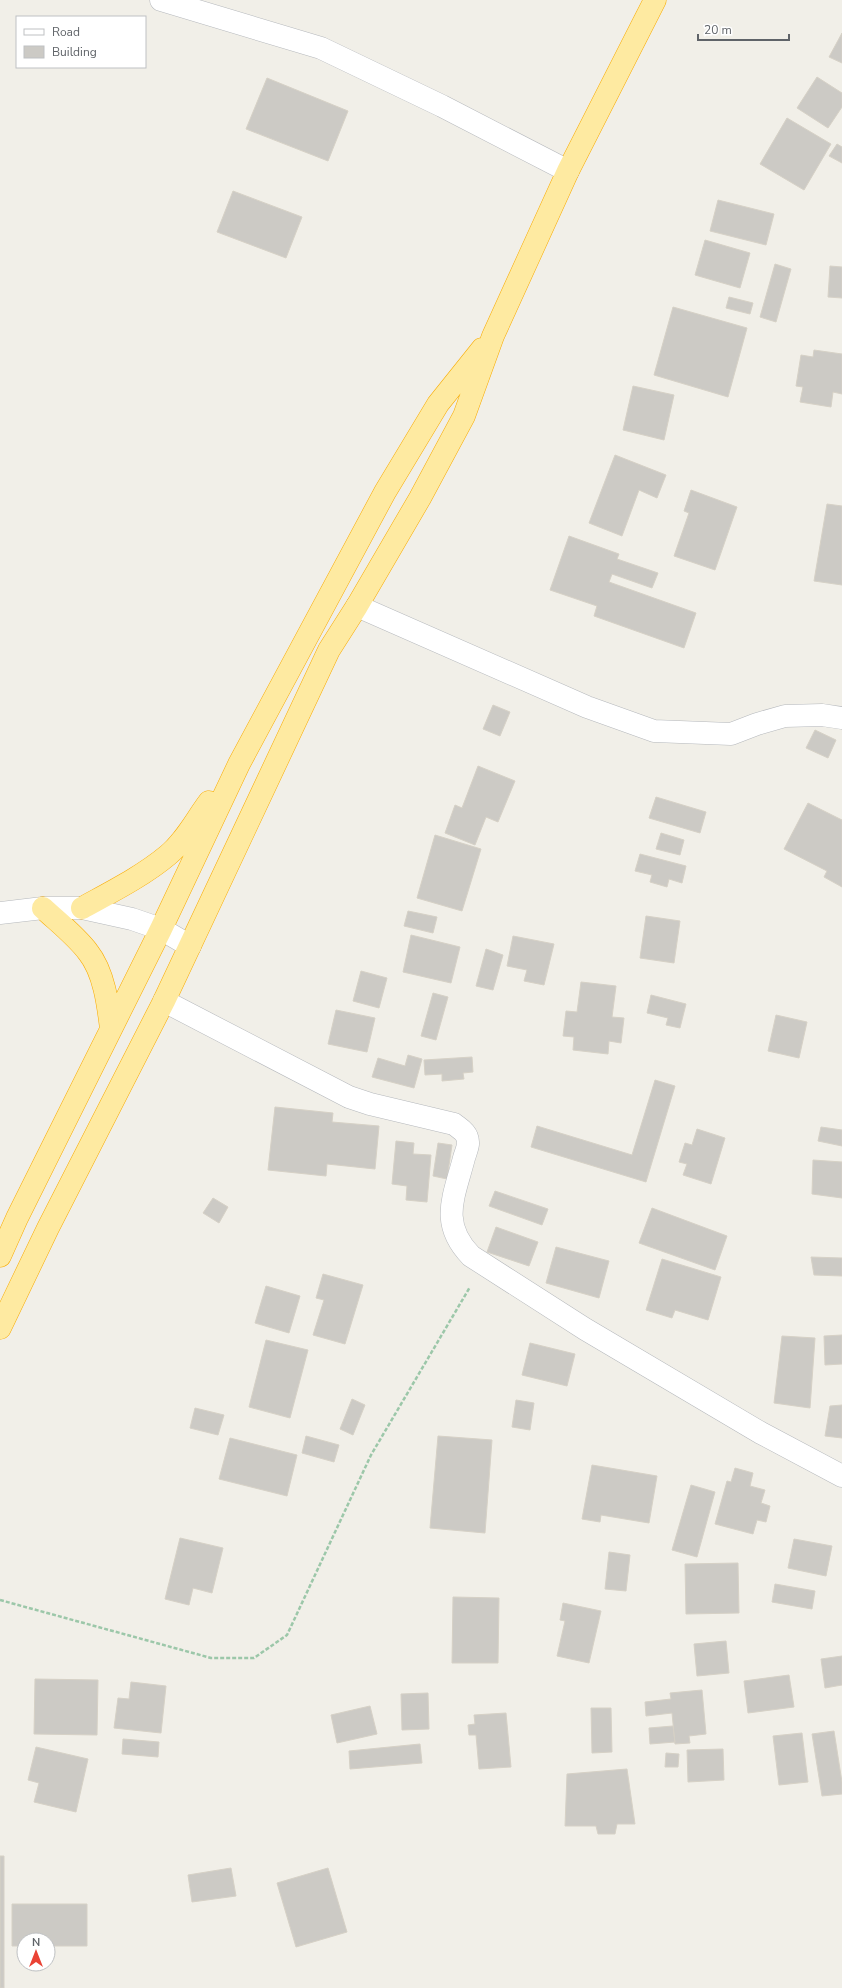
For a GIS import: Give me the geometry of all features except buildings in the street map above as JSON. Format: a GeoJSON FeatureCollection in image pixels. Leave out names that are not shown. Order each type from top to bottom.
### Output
{"type":"FeatureCollection","features":[{"type":"Feature","properties":{"kind":"highway"},"geometry":{"type":"LineString","coordinates":[[0,1328],[48,1228],[164,1002],[329,650],[357,606],[464,416],[493,336],[568,171],[655,0]]}},
{"type":"Feature","properties":{"kind":"highway"},"geometry":{"type":"LineString","coordinates":[[0,1256],[161,929],[239,764],[385,492],[438,404],[493,336]]}},
{"type":"Feature","properties":{"kind":"highway"},"geometry":{"type":"LineString","coordinates":[[82,908],[131,880],[169,855],[239,764]]}},
{"type":"Feature","properties":{"kind":"highway"},"geometry":{"type":"LineString","coordinates":[[43,908],[89,952],[101,978],[108,999],[111,1029]]}},
{"type":"Feature","properties":{"kind":"street"},"geometry":{"type":"LineString","coordinates":[[161,0],[321,48],[442,106],[568,171]]}},
{"type":"Feature","properties":{"kind":"street"},"geometry":{"type":"LineString","coordinates":[[357,606],[587,707],[654,731],[731,734],[757,724],[785,716],[822,715],[842,718]]}},
{"type":"Feature","properties":{"kind":"street"},"geometry":{"type":"LineString","coordinates":[[0,912],[43,908],[82,908],[132,919],[161,929],[190,946]]}},
{"type":"Feature","properties":{"kind":"street"},"geometry":{"type":"LineString","coordinates":[[164,1002],[349,1097],[370,1104],[454,1124],[463,1131],[468,1144],[450,1210],[453,1230],[459,1244],[471,1256],[579,1325],[761,1433],[842,1476]]}},
{"type":"Feature","properties":{"kind":"path"},"geometry":{"type":"LineString","coordinates":[[0,1600],[211,1658],[254,1658],[287,1634],[371,1455],[484,1265]]}}]}
